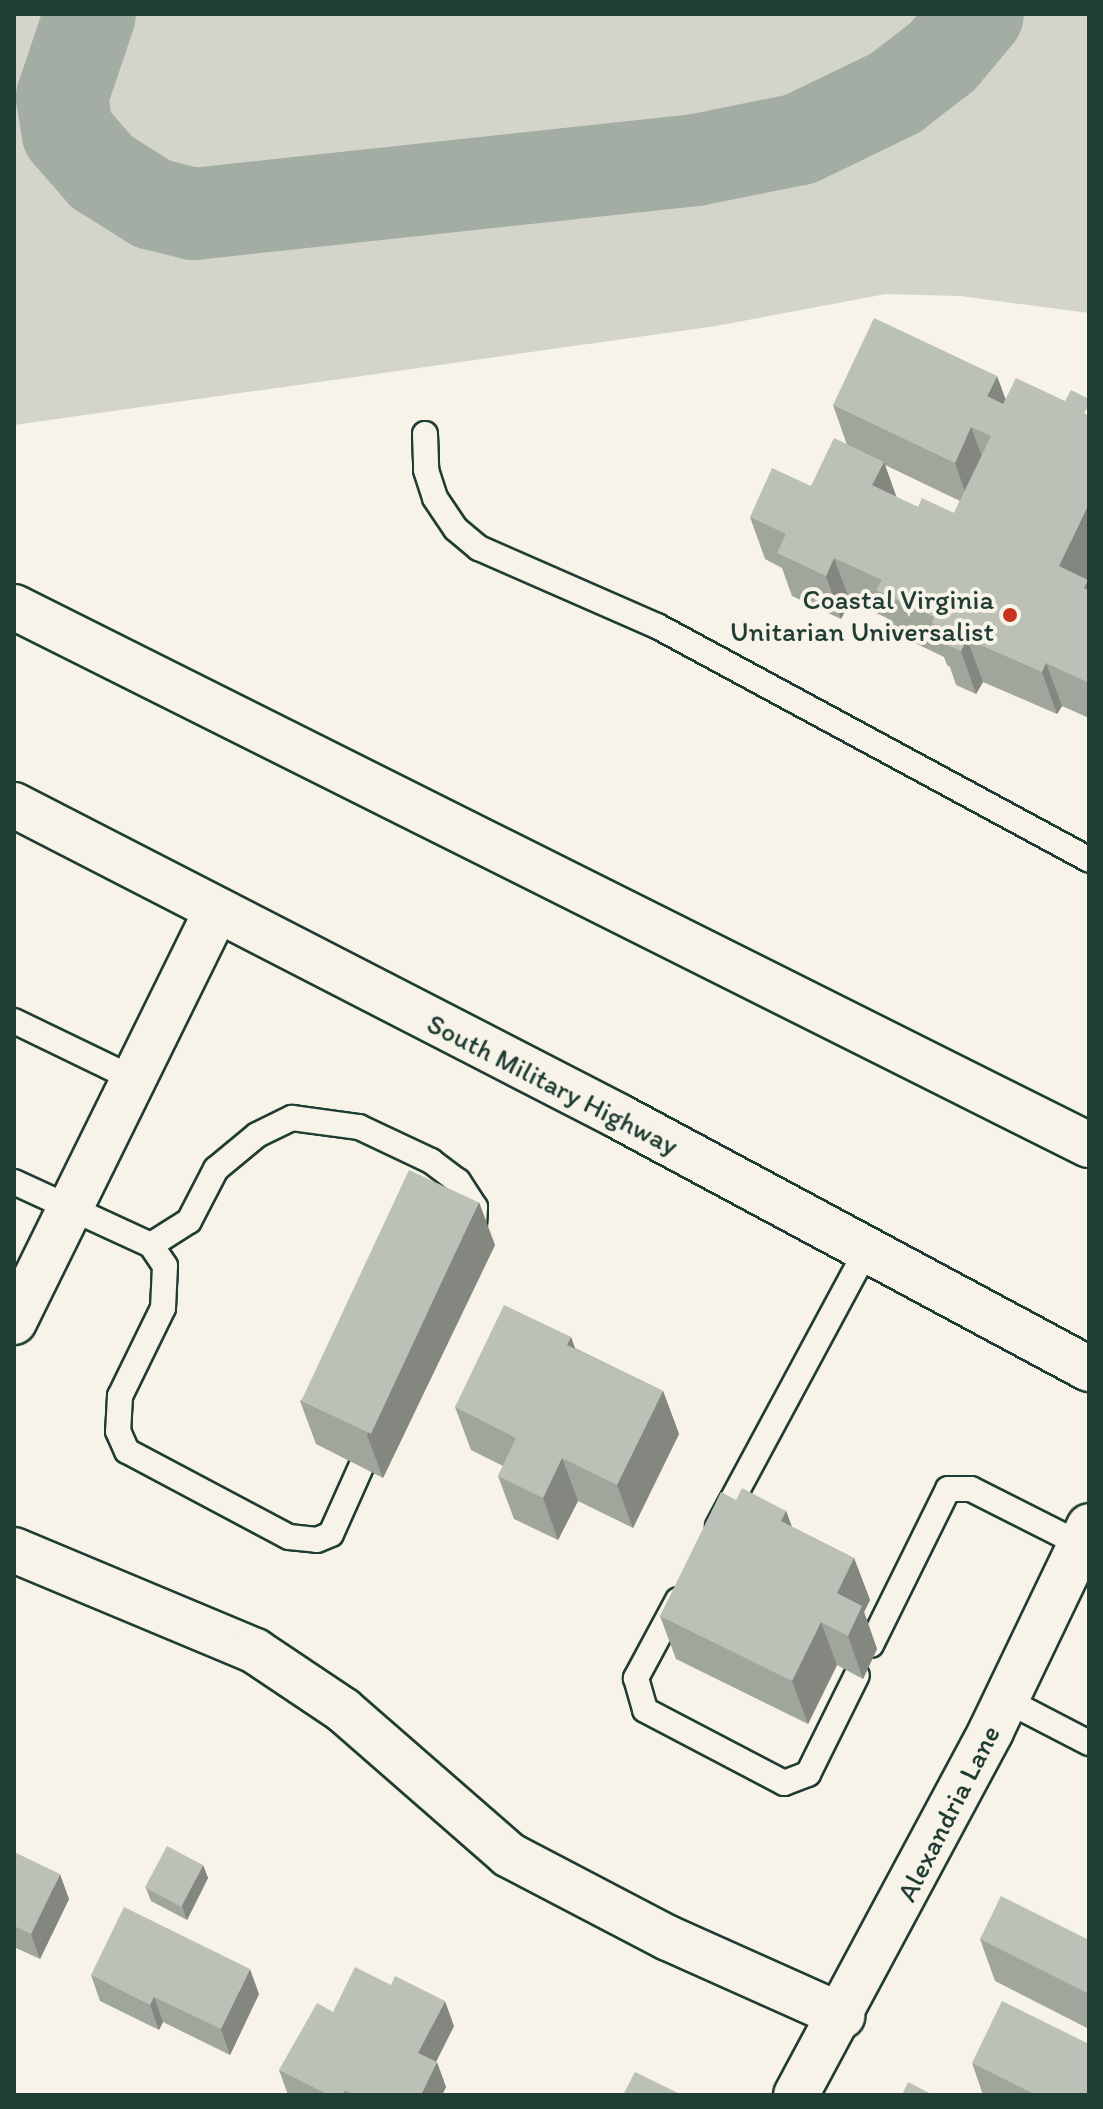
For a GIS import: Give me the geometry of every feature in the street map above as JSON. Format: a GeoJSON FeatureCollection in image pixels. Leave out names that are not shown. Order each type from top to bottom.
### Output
{"type":"FeatureCollection","features":[{"type":"Feature","properties":{"kind":"main road"},"geometry":{"type":"LineString","coordinates":[[14,607],[1089,1145]]}},
{"type":"Feature","properties":{"kind":"main road","name":"South Military Highway"},"geometry":{"type":"LineString","coordinates":[[14,805],[867,1249],[1089,1369]]}},
{"type":"Feature","properties":{"kind":"main road"},"geometry":{"type":"LineString","coordinates":[[14,1322],[217,910]]}},
{"type":"Feature","properties":{"kind":"main road","name":"Alexandria Lane"},"geometry":{"type":"LineString","coordinates":[[796,2095],[842,2016],[1006,1700],[1085,1535]]}},
{"type":"Feature","properties":{"kind":"main road"},"geometry":{"type":"LineString","coordinates":[[14,1550],[255,1651],[343,1710],[509,1855],[668,1938],[842,2016]]}},
{"type":"Feature","properties":{"kind":"lane"},"geometry":{"type":"LineString","coordinates":[[425,434],[426,470],[435,498],[456,529],[479,548],[657,626],[1089,860]]}},
{"type":"Feature","properties":{"kind":"lane"},"geometry":{"type":"LineString","coordinates":[[14,1021],[134,1079]]}},
{"type":"Feature","properties":{"kind":"lane"},"geometry":{"type":"LineString","coordinates":[[151,1245],[189,1221],[216,1169],[257,1135],[292,1118],[327,1119],[359,1127],[431,1161],[458,1181],[475,1207],[474,1234]]}},
{"type":"Feature","properties":{"kind":"lane"},"geometry":{"type":"LineString","coordinates":[[14,1182],[69,1210],[151,1245],[165,1266],[167,1284],[163,1308],[120,1396],[118,1431],[127,1451],[289,1537],[317,1540],[331,1534],[361,1467]]}},
{"type":"Feature","properties":{"kind":"lane"},"geometry":{"type":"LineString","coordinates":[[704,1552],[867,1249]]}},
{"type":"Feature","properties":{"kind":"lane"},"geometry":{"type":"LineString","coordinates":[[871,1645],[948,1489],[971,1489],[1085,1535]]}},
{"type":"Feature","properties":{"kind":"lane"},"geometry":{"type":"LineString","coordinates":[[689,1580],[636,1678],[645,1710],[784,1783],[808,1774],[857,1675]]}},
{"type":"Feature","properties":{"kind":"lane"},"geometry":{"type":"LineString","coordinates":[[1006,1700],[1089,1743]]}},
{"type":"Feature","properties":{"kind":"shaded area"},"geometry":{"type":"Polygon","coordinates":[[[14,14],[947,14],[955,33],[987,33],[1016,14],[1089,14],[1089,313],[960,296],[886,294],[716,326],[14,425],[14,14]]]}},
{"type":"Feature","properties":{"kind":"shaded area"},"geometry":{"type":"Polygon","coordinates":[[[947,14],[1016,14],[987,33],[955,33],[947,14]]]}},
{"type":"Feature","properties":{"kind":"building"},"geometry":{"type":"Polygon","coordinates":[[[874,318],[997,376],[987,396],[1003,404],[1016,378],[1065,401],[1071,390],[1089,399],[1084,413],[1089,416],[1089,503],[1059,566],[1088,580],[1084,588],[1089,591],[1089,683],[1046,663],[1042,672],[967,639],[961,651],[941,642],[946,630],[932,623],[934,617],[876,590],[882,580],[834,558],[826,576],[777,553],[786,534],[750,517],[772,468],[811,486],[834,438],[884,462],[872,485],[918,507],[922,498],[954,513],[991,436],[971,427],[955,463],[833,405],[874,318]]]}},
{"type":"Feature","properties":{"kind":"building"},"geometry":{"type":"Polygon","coordinates":[[[409,1170],[479,1203],[371,1434],[301,1401],[409,1170]]]}},
{"type":"Feature","properties":{"kind":"building"},"geometry":{"type":"Polygon","coordinates":[[[504,1305],[571,1337],[567,1345],[663,1391],[617,1485],[562,1458],[543,1498],[498,1476],[516,1438],[455,1407],[504,1305]]]}},
{"type":"Feature","properties":{"kind":"building"},"geometry":{"type":"Polygon","coordinates":[[[742,1488],[786,1511],[781,1521],[854,1558],[837,1593],[862,1606],[848,1636],[821,1622],[792,1681],[660,1616],[721,1492],[736,1500],[742,1488]]]}},
{"type":"Feature","properties":{"kind":"building"},"geometry":{"type":"Polygon","coordinates":[[[167,1846],[203,1865],[181,1907],[145,1887],[167,1846]]]}},
{"type":"Feature","properties":{"kind":"building"},"geometry":{"type":"Polygon","coordinates":[[[14,1852],[60,1874],[31,1934],[14,1926],[14,1852]]]}},
{"type":"Feature","properties":{"kind":"building"},"geometry":{"type":"Polygon","coordinates":[[[1001,1896],[1089,1940],[1089,1994],[980,1939],[1001,1896]]]}},
{"type":"Feature","properties":{"kind":"building"},"geometry":{"type":"Polygon","coordinates":[[[124,1907],[250,1969],[221,2029],[154,1997],[150,2005],[91,1975],[124,1907]]]}},
{"type":"Feature","properties":{"kind":"building"},"geometry":{"type":"Polygon","coordinates":[[[355,1967],[391,1985],[395,1976],[445,2001],[418,2053],[437,2062],[421,2095],[355,2095],[345,2090],[342,2095],[329,2095],[279,2070],[317,2003],[333,2012],[355,1967]]]}},
{"type":"Feature","properties":{"kind":"building"},"geometry":{"type":"Polygon","coordinates":[[[1002,2001],[1089,2044],[1089,2095],[1036,2095],[972,2063],[1002,2001]]]}},
{"type":"Feature","properties":{"kind":"building"},"geometry":{"type":"Polygon","coordinates":[[[635,2072],[680,2094],[623,2095],[635,2072]]]}},
{"type":"Feature","properties":{"kind":"building"},"geometry":{"type":"Polygon","coordinates":[[[908,2082],[933,2095],[902,2095],[908,2082]]]}},
{"type":"Feature","properties":{"kind":"waterway"},"geometry":{"type":"LineString","coordinates":[[90,14],[62,97],[68,133],[102,172],[153,204],[194,214],[696,160],[800,139],[895,93],[942,57],[978,14]]}},
{"type":"Feature","properties":{"kind":"place","name":"Coastal Virginia Unitarian Universalist"},"geometry":{"type":"Point","coordinates":[1010,615]}}]}
